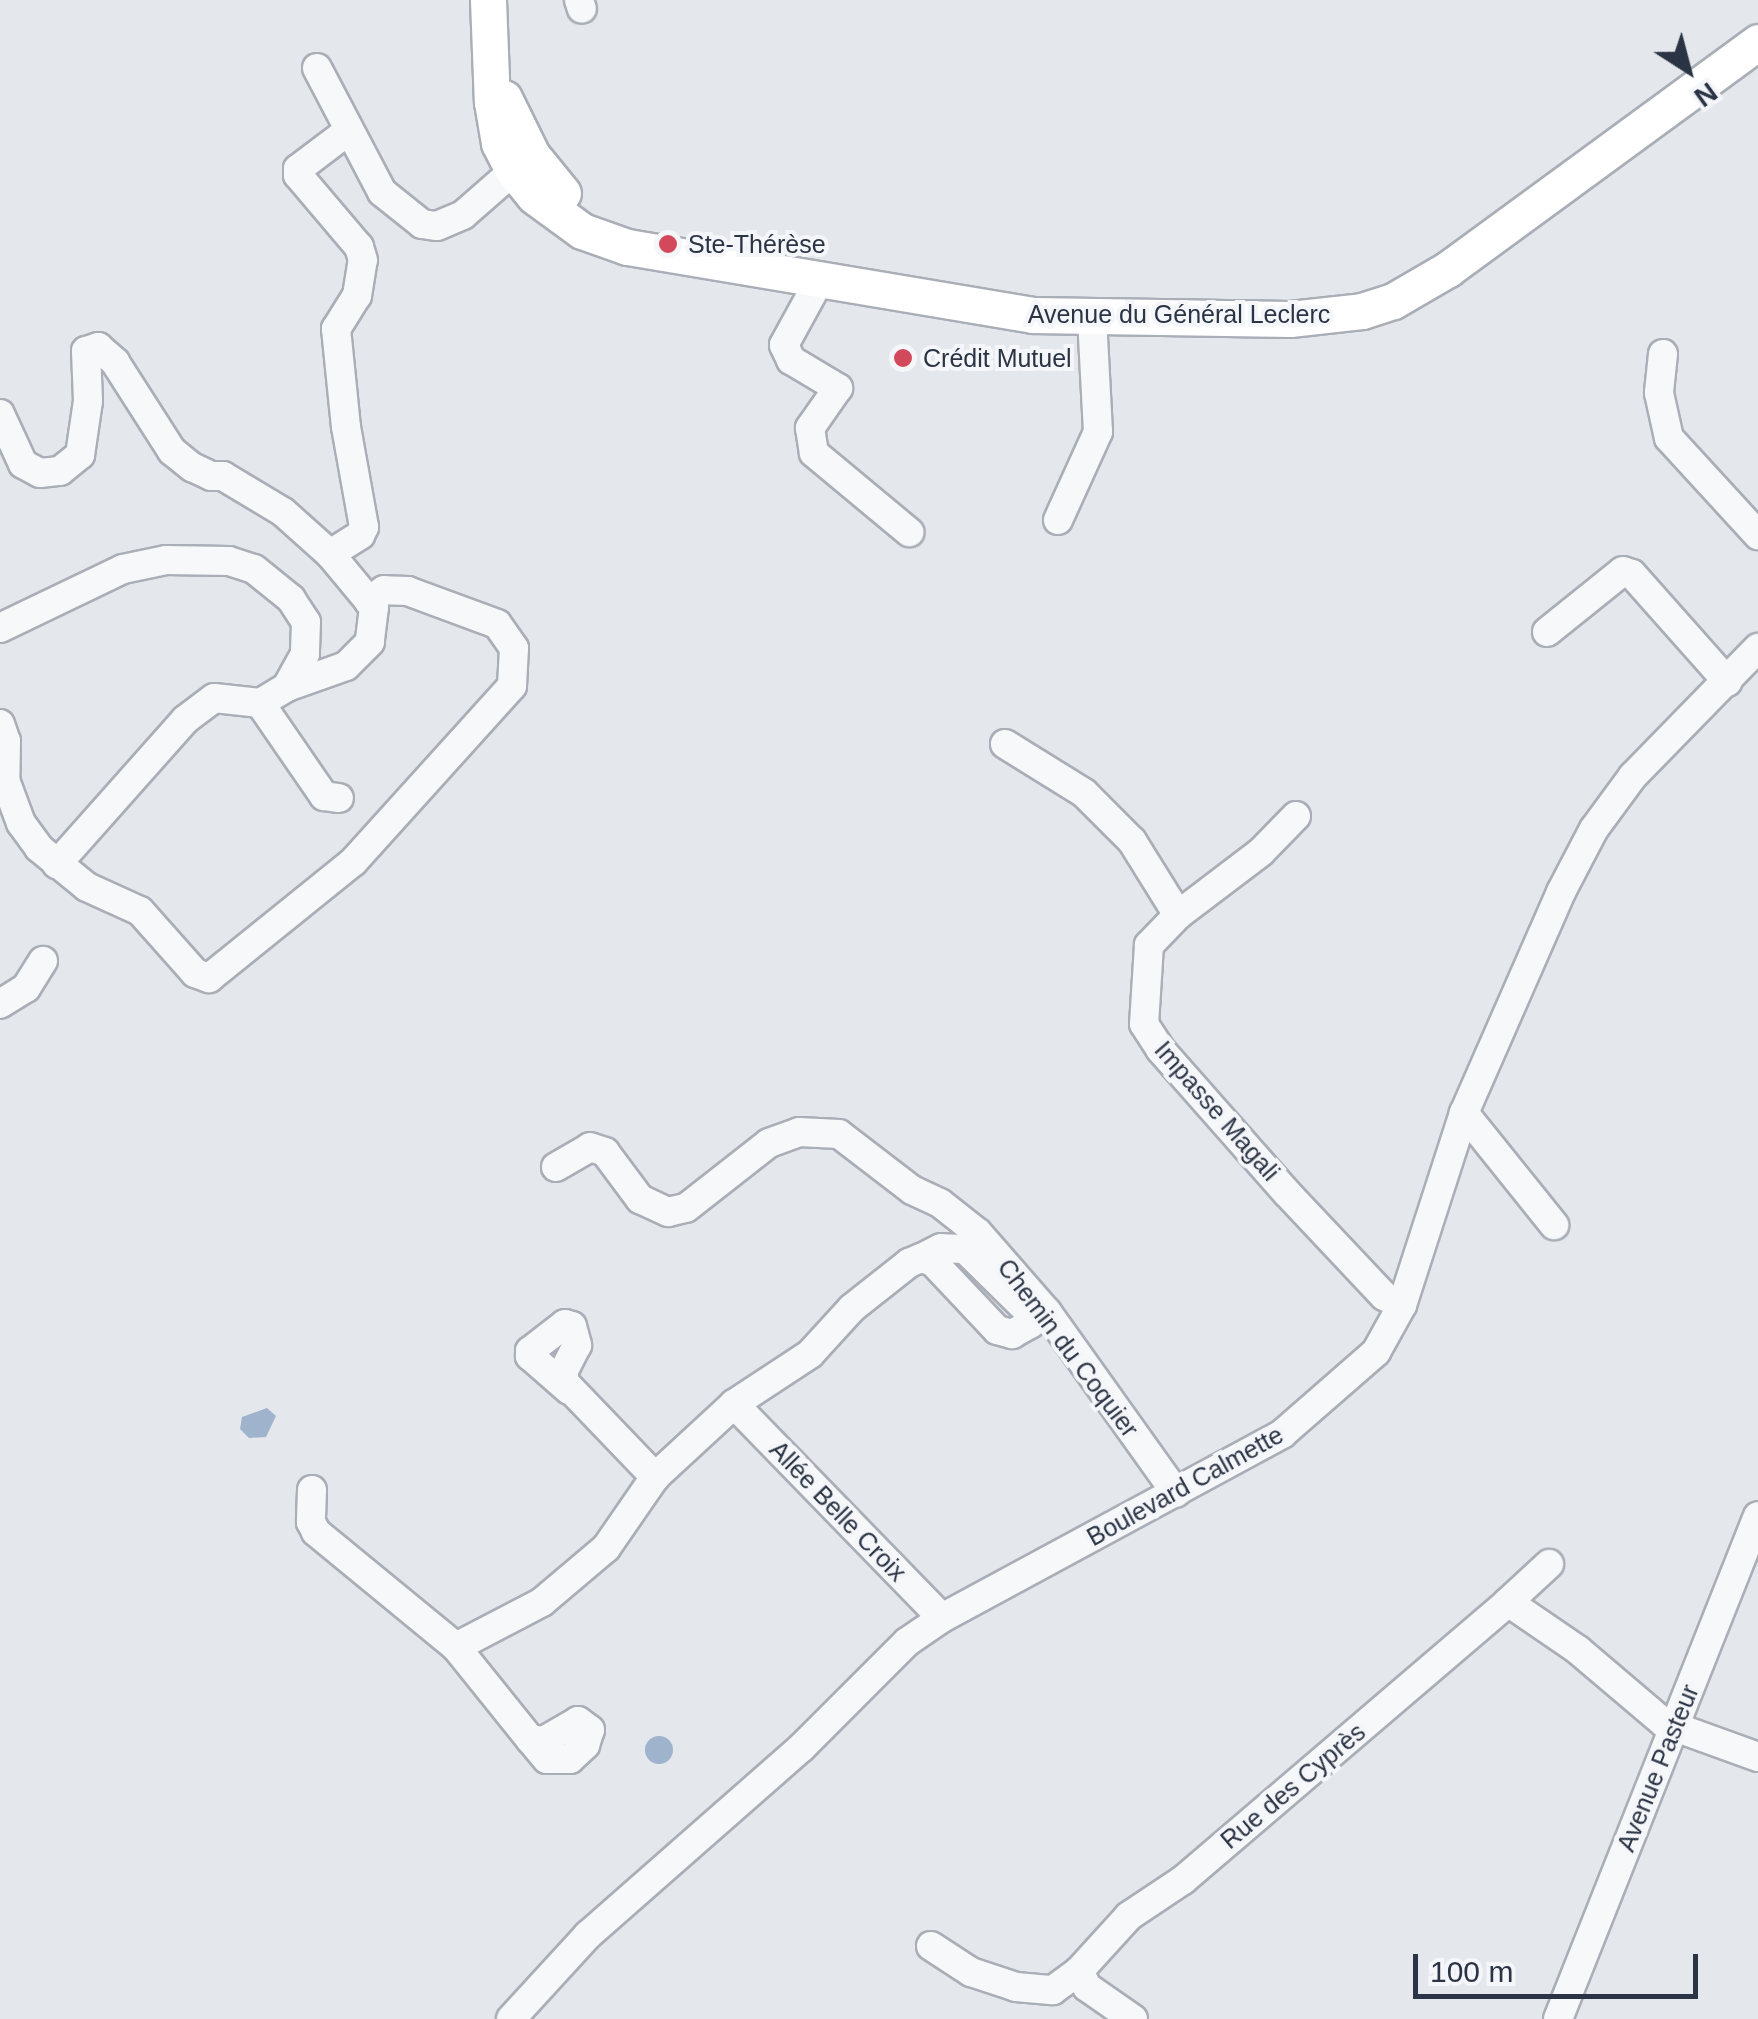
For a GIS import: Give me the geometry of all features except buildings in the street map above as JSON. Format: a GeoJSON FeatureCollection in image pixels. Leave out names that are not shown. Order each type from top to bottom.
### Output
{"type":"FeatureCollection","features":[{"type":"Feature","properties":{"kind":"main road","name":"Avenue du Général Leclerc"},"geometry":{"type":"LineString","coordinates":[[488,0],[495,125],[523,162],[546,207],[582,231],[627,246],[984,310],[1092,317],[1290,319],[1362,311],[1393,301],[1448,269],[1758,42]]}},
{"type":"Feature","properties":{"kind":"street"},"geometry":{"type":"LineString","coordinates":[[318,68],[347,132],[382,192],[422,224],[449,224],[523,162]]}},
{"type":"Feature","properties":{"kind":"street"},"geometry":{"type":"LineString","coordinates":[[330,554],[364,527],[336,329],[357,296],[363,260],[359,247],[298,169],[347,132]]}},
{"type":"Feature","properties":{"kind":"street"},"geometry":{"type":"LineString","coordinates":[[819,280],[784,345],[791,360],[838,388],[810,428],[814,453],[909,532]]}},
{"type":"Feature","properties":{"kind":"street"},"geometry":{"type":"LineString","coordinates":[[1058,520],[1098,432],[1092,317]]}},
{"type":"Feature","properties":{"kind":"street"},"geometry":{"type":"LineString","coordinates":[[0,414],[23,464],[40,473],[60,472],[80,455],[88,401],[86,351],[98,347],[115,362],[172,451],[192,468],[223,476],[283,512],[330,554],[374,607],[370,642],[361,654],[318,680],[287,687],[260,703],[214,698],[184,720],[58,864]]}},
{"type":"Feature","properties":{"kind":"street"},"geometry":{"type":"LineString","coordinates":[[1663,354],[1658,392],[1668,438],[1758,535]]}},
{"type":"Feature","properties":{"kind":"street"},"geometry":{"type":"LineString","coordinates":[[0,628],[123,569],[166,560],[229,562],[254,570],[291,599],[306,622],[304,654],[287,687]]}},
{"type":"Feature","properties":{"kind":"street"},"geometry":{"type":"LineString","coordinates":[[1546,632],[1623,571],[1632,574],[1728,682]]}},
{"type":"Feature","properties":{"kind":"street"},"geometry":{"type":"LineString","coordinates":[[0,724],[6,741],[6,780],[21,822],[58,864],[87,887],[140,911],[204,978],[353,862],[512,686],[514,648],[497,624],[408,590],[384,590],[368,601]]}},
{"type":"Feature","properties":{"kind":"street","name":"Boulevard Calmette"},"geometry":{"type":"LineString","coordinates":[[517,2016],[641,1885],[801,1748],[907,1642],[942,1618],[1282,1434],[1376,1352],[1402,1306],[1464,1113],[1561,892],[1594,829],[1633,776],[1758,648]]}},
{"type":"Feature","properties":{"kind":"street"},"geometry":{"type":"LineString","coordinates":[[260,703],[324,796],[338,798]]}},
{"type":"Feature","properties":{"kind":"street"},"geometry":{"type":"LineString","coordinates":[[1005,744],[1096,805],[1132,841],[1178,915]]}},
{"type":"Feature","properties":{"kind":"street","name":"Impasse Magali"},"geometry":{"type":"LineString","coordinates":[[1296,816],[1234,875],[1178,915],[1150,946],[1144,1024],[1160,1049],[1287,1192],[1384,1296],[1402,1306]]}},
{"type":"Feature","properties":{"kind":"street"},"geometry":{"type":"LineString","coordinates":[[0,1004],[26,988],[43,961]]}},
{"type":"Feature","properties":{"kind":"street"},"geometry":{"type":"LineString","coordinates":[[1464,1113],[1554,1224]]}},
{"type":"Feature","properties":{"kind":"street","name":"Chemin du Coquier"},"geometry":{"type":"LineString","coordinates":[[556,1168],[590,1147],[604,1152],[640,1199],[668,1212],[686,1208],[769,1143],[799,1132],[839,1134],[912,1190],[940,1203],[978,1232],[1047,1312],[1085,1372],[1176,1492]]}},
{"type":"Feature","properties":{"kind":"street"},"geometry":{"type":"LineString","coordinates":[[456,1647],[542,1602],[606,1548],[655,1477],[734,1404],[810,1354],[852,1308],[894,1272],[921,1258]]}},
{"type":"Feature","properties":{"kind":"street"},"geometry":{"type":"LineString","coordinates":[[569,1390],[655,1477]]}},
{"type":"Feature","properties":{"kind":"street","name":"Allée Belle Croix"},"geometry":{"type":"LineString","coordinates":[[734,1404],[942,1618]]}},
{"type":"Feature","properties":{"kind":"street"},"geometry":{"type":"LineString","coordinates":[[312,1490],[311,1522],[316,1532],[456,1647],[530,1739]]}},
{"type":"Feature","properties":{"kind":"street","name":"Avenue Pasteur"},"geometry":{"type":"LineString","coordinates":[[1558,2019],[1758,1516]]}},
{"type":"Feature","properties":{"kind":"street","name":"Rue des Cyprès"},"geometry":{"type":"LineString","coordinates":[[1079,1971],[1129,1916],[1183,1880],[1549,1564]]}},
{"type":"Feature","properties":{"kind":"street"},"geometry":{"type":"LineString","coordinates":[[1508,1602],[1578,1650],[1664,1723],[1758,1756]]}},
{"type":"Feature","properties":{"kind":"street"},"geometry":{"type":"LineString","coordinates":[[931,1946],[971,1972],[1016,1987],[1053,1990],[1079,1971],[1087,1986],[1133,2019]]}},
{"type":"Feature","properties":{"kind":"water"},"geometry":{"type":"Polygon","coordinates":[[[267,1408],[276,1416],[266,1437],[249,1438],[240,1429],[242,1417],[267,1408]]]}},
{"type":"Feature","properties":{"kind":"water"},"geometry":{"type":"Polygon","coordinates":[[[659,1736],[669,1740],[673,1750],[669,1760],[659,1764],[649,1760],[645,1750],[649,1740],[659,1736]]]}},
{"type":"Feature","properties":{"kind":"place","name":"Ste-Thérèse"},"geometry":{"type":"Point","coordinates":[668,244]}},
{"type":"Feature","properties":{"kind":"place","name":"Crédit Mutuel"},"geometry":{"type":"Point","coordinates":[903,358]}}]}
